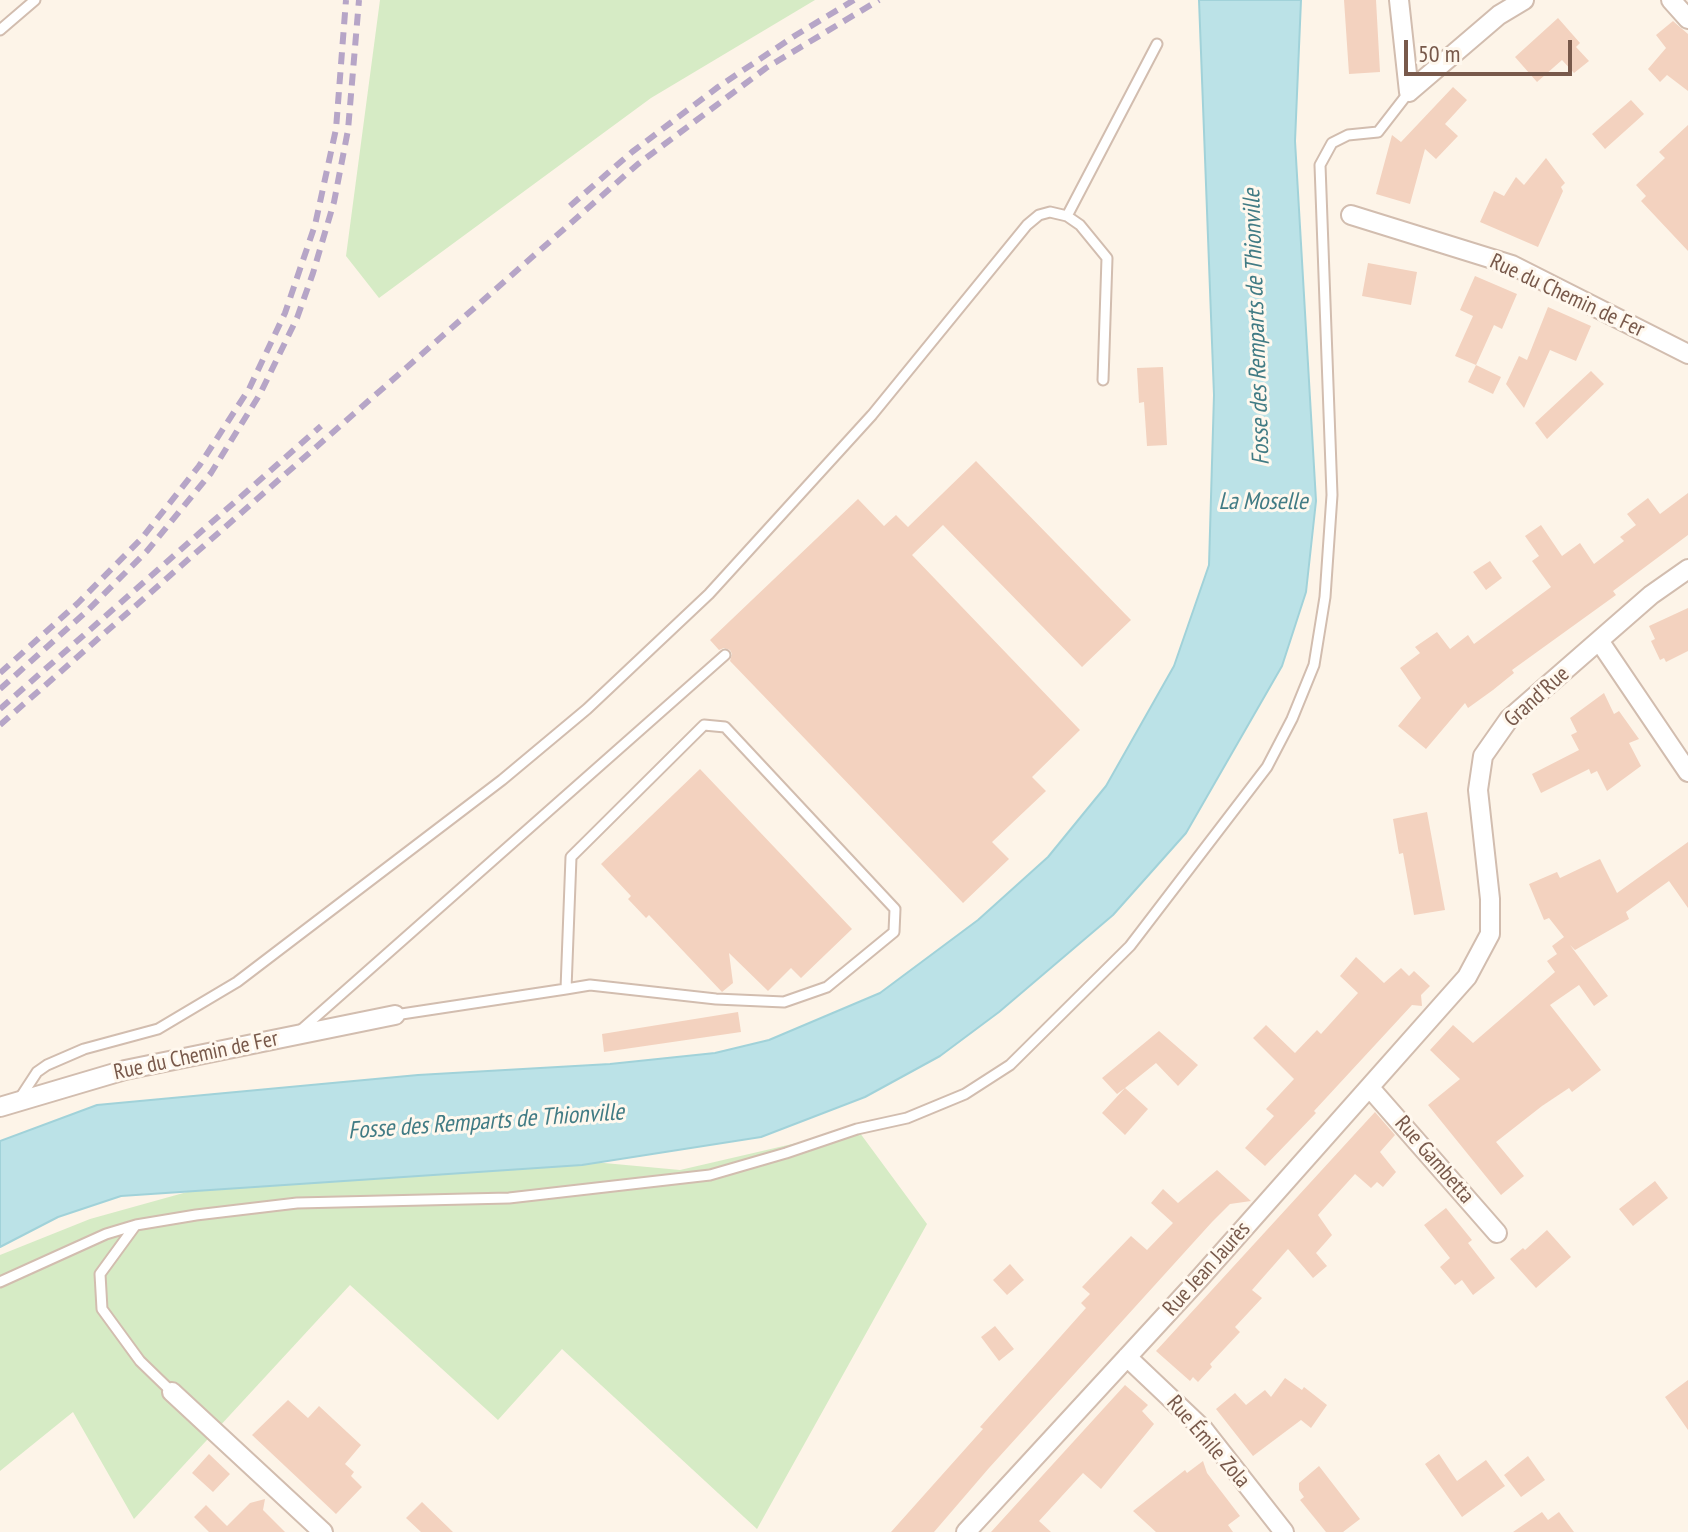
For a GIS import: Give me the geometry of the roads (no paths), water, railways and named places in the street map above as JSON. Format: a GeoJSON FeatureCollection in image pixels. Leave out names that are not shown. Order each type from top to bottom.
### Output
{"type":"FeatureCollection","features":[{"type":"Feature","properties":{"kind":"street"},"geometry":{"type":"LineString","coordinates":[[1399,0],[1409,92]]}},
{"type":"Feature","properties":{"kind":"street"},"geometry":{"type":"LineString","coordinates":[[1409,92],[1499,15],[1524,0]]}},
{"type":"Feature","properties":{"kind":"street"},"geometry":{"type":"LineString","coordinates":[[1671,0],[1688,19]]}},
{"type":"Feature","properties":{"kind":"street","name":"Rue du Chemin de Fer"},"geometry":{"type":"LineString","coordinates":[[1351,215],[1512,265],[1688,354]]}},
{"type":"Feature","properties":{"kind":"street","name":"Grand'Rue"},"geometry":{"type":"LineString","coordinates":[[1446,1004],[1467,977],[1490,934],[1490,899],[1478,790],[1483,756],[1509,719],[1651,595],[1688,569]]}},
{"type":"Feature","properties":{"kind":"street"},"geometry":{"type":"LineString","coordinates":[[1600,642],[1688,772]]}},
{"type":"Feature","properties":{"kind":"street","name":"Rue Jean Jaurès"},"geometry":{"type":"LineString","coordinates":[[966,1532],[1446,1004]]}},
{"type":"Feature","properties":{"kind":"street","name":"Rue du Chemin de Fer"},"geometry":{"type":"LineString","coordinates":[[9,1104],[125,1070],[395,1015]]}},
{"type":"Feature","properties":{"kind":"street","name":"Rue Gambetta"},"geometry":{"type":"LineString","coordinates":[[1370,1088],[1497,1233]]}},
{"type":"Feature","properties":{"kind":"street","name":"Rue Émile Zola"},"geometry":{"type":"LineString","coordinates":[[1127,1357],[1204,1430],[1284,1532]]}},
{"type":"Feature","properties":{"kind":"street"},"geometry":{"type":"LineString","coordinates":[[172,1392],[323,1532]]}},
{"type":"Feature","properties":{"kind":"lane"},"geometry":{"type":"LineString","coordinates":[[0,30],[35,0]]}},
{"type":"Feature","properties":{"kind":"lane"},"geometry":{"type":"LineString","coordinates":[[1067,216],[1157,44]]}},
{"type":"Feature","properties":{"kind":"lane"},"geometry":{"type":"LineString","coordinates":[[0,1282],[106,1234],[136,1225],[297,1203],[509,1198],[710,1175],[857,1129],[907,1118],[965,1094],[1010,1065],[1130,946],[1267,767],[1292,719],[1314,665],[1325,597],[1332,495],[1320,165],[1332,143],[1348,135],[1378,132],[1409,92]]}},
{"type":"Feature","properties":{"kind":"lane"},"geometry":{"type":"LineString","coordinates":[[9,1104],[47,1065],[84,1049],[158,1029],[237,982],[502,780],[587,709],[709,594],[872,415],[1027,225],[1039,215],[1050,212],[1067,216],[1080,225],[1107,258],[1103,380]]}},
{"type":"Feature","properties":{"kind":"lane"},"geometry":{"type":"LineString","coordinates":[[295,1036],[725,655]]}},
{"type":"Feature","properties":{"kind":"lane"},"geometry":{"type":"LineString","coordinates":[[395,1015],[566,989],[590,985],[716,999],[784,1002],[827,987],[894,932],[895,909],[725,727],[704,725],[571,857],[566,989]]}},
{"type":"Feature","properties":{"kind":"lane"},"geometry":{"type":"LineString","coordinates":[[136,1225],[100,1274],[102,1309],[140,1361],[172,1392]]}},
{"type":"Feature","properties":{"kind":"water","name":"La Moselle"},"geometry":{"type":"Polygon","coordinates":[[[1199,0],[1301,0],[1295,141],[1316,501],[1306,592],[1282,666],[1186,833],[1113,915],[999,1012],[940,1056],[865,1097],[761,1137],[582,1165],[121,1196],[58,1217],[0,1247],[0,1141],[97,1105],[418,1075],[610,1064],[715,1053],[769,1040],[880,993],[978,920],[1048,857],[1106,786],[1174,666],[1209,565],[1214,395],[1199,0]]]}},
{"type":"Feature","properties":{"kind":"railway"},"geometry":{"type":"LineString","coordinates":[[0,673],[78,603],[142,538],[199,466],[249,389],[285,313],[315,225],[336,129],[346,0]]}},
{"type":"Feature","properties":{"kind":"railway"},"geometry":{"type":"LineString","coordinates":[[0,689],[87,611],[147,551],[211,473],[260,394],[297,318],[334,202],[348,130],[359,0]]}},
{"type":"Feature","properties":{"kind":"railway"},"geometry":{"type":"LineString","coordinates":[[570,206],[632,152],[718,87],[854,0]]}},
{"type":"Feature","properties":{"kind":"railway"},"geometry":{"type":"LineString","coordinates":[[0,725],[638,164],[766,68],[879,0]]}},
{"type":"Feature","properties":{"kind":"railway"},"geometry":{"type":"LineString","coordinates":[[0,709],[321,426]]}},
{"type":"Feature","properties":{"kind":"water label","name":"Fosse des Remparts de Thionville"},"geometry":{"type":"Point","coordinates":[1257,327]}},
{"type":"Feature","properties":{"kind":"water label","name":"Fosse des Remparts de Thionville"},"geometry":{"type":"Point","coordinates":[486,1122]}}]}
